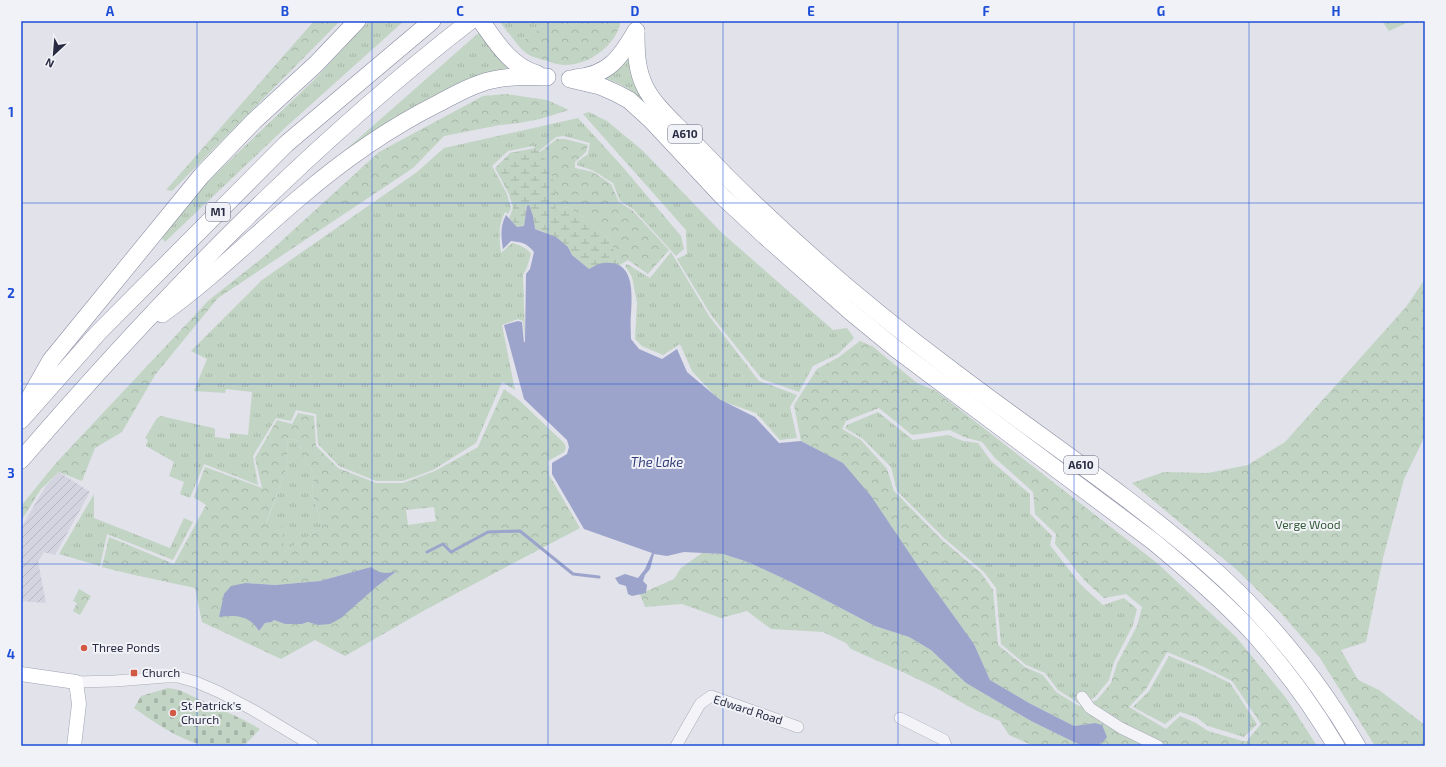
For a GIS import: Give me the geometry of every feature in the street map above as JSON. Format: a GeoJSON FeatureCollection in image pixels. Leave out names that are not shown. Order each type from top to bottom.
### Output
{"type":"FeatureCollection","features":[{"type":"Feature","properties":{"kind":"highway"},"geometry":{"type":"LineString","coordinates":[[21,413],[51,360],[202,175],[254,121],[316,64],[357,21]]}},
{"type":"Feature","properties":{"kind":"highway","name":"M1"},"geometry":{"type":"LineString","coordinates":[[21,420],[98,333],[286,144],[432,21]]}},
{"type":"Feature","properties":{"kind":"highway"},"geometry":{"type":"LineString","coordinates":[[481,21],[506,55],[526,69],[547,77],[570,79],[587,77],[601,72],[611,66],[621,56],[637,26]]}},
{"type":"Feature","properties":{"kind":"highway","name":"M1"},"geometry":{"type":"LineString","coordinates":[[21,460],[128,338],[217,246],[308,158],[418,63],[464,26]]}},
{"type":"Feature","properties":{"kind":"highway","name":"A610"},"geometry":{"type":"LineString","coordinates":[[637,26],[636,56],[644,86],[671,120],[732,182],[805,250],[909,338],[1129,501],[1205,562],[1246,600],[1281,640],[1324,695],[1357,746]]}},
{"type":"Feature","properties":{"kind":"highway","name":"M1"},"geometry":{"type":"LineString","coordinates":[[128,338],[187,296],[334,169],[400,124],[439,103],[491,80],[519,76],[547,77]]}},
{"type":"Feature","properties":{"kind":"highway","name":"A610"},"geometry":{"type":"LineString","coordinates":[[570,79],[600,86],[629,100],[651,120],[723,197],[851,312],[896,349],[1154,542],[1184,567],[1213,593],[1254,634],[1299,690],[1336,746]]}},
{"type":"Feature","properties":{"kind":"main road"},"geometry":{"type":"LineString","coordinates":[[21,674],[76,682],[79,704],[78,726],[74,746]]}},
{"type":"Feature","properties":{"kind":"street"},"geometry":{"type":"LineString","coordinates":[[76,682],[178,677],[196,682],[219,692],[313,746]]}},
{"type":"Feature","properties":{"kind":"street","name":"Edward Road"},"geometry":{"type":"LineString","coordinates":[[676,746],[700,704],[710,696],[798,727]]}},
{"type":"Feature","properties":{"kind":"street"},"geometry":{"type":"LineString","coordinates":[[1082,697],[1090,708],[1115,724],[1158,746]]}},
{"type":"Feature","properties":{"kind":"street"},"geometry":{"type":"LineString","coordinates":[[900,718],[944,740],[946,746]]}},
{"type":"Feature","properties":{"kind":"shaded area"},"geometry":{"type":"Polygon","coordinates":[[[59,472],[90,492],[55,555],[44,552],[38,562],[46,603],[21,601],[21,528],[45,487],[59,472]]]}},
{"type":"Feature","properties":{"kind":"green space"},"geometry":{"type":"Polygon","coordinates":[[[314,21],[340,21],[172,191],[166,190],[314,21]]]}},
{"type":"Feature","properties":{"kind":"green space"},"geometry":{"type":"Polygon","coordinates":[[[369,21],[404,21],[287,126],[165,242],[162,238],[202,187],[315,79],[369,21]]]}},
{"type":"Feature","properties":{"kind":"green space"},"geometry":{"type":"Polygon","coordinates":[[[499,21],[549,21],[518,45],[499,21]]]}},
{"type":"Feature","properties":{"kind":"green space"},"geometry":{"type":"Polygon","coordinates":[[[549,21],[621,21],[614,38],[600,52],[584,62],[565,65],[533,57],[518,45],[549,21]]]}},
{"type":"Feature","properties":{"kind":"green space"},"geometry":{"type":"Polygon","coordinates":[[[1382,21],[1411,21],[1389,31],[1382,21]]]}},
{"type":"Feature","properties":{"kind":"green space"},"geometry":{"type":"Polygon","coordinates":[[[483,29],[512,67],[485,74],[342,153],[483,29]]]}},
{"type":"Feature","properties":{"kind":"green space"},"geometry":{"type":"Polygon","coordinates":[[[630,52],[645,102],[624,86],[600,77],[630,52]]]}},
{"type":"Feature","properties":{"kind":"green space"},"geometry":{"type":"Polygon","coordinates":[[[506,94],[547,100],[569,110],[540,119],[444,136],[413,168],[218,298],[155,375],[122,432],[95,448],[82,481],[59,472],[41,489],[21,521],[21,506],[56,463],[209,300],[266,255],[379,152],[483,96],[506,94]]]}},
{"type":"Feature","properties":{"kind":"green space"},"geometry":{"type":"Polygon","coordinates":[[[589,112],[607,121],[642,150],[722,233],[833,330],[847,328],[854,338],[838,354],[813,366],[799,392],[762,379],[711,315],[677,259],[687,254],[686,230],[583,114],[589,112]]]}},
{"type":"Feature","properties":{"kind":"green space"},"geometry":{"type":"Polygon","coordinates":[[[578,118],[621,165],[681,236],[684,249],[676,256],[633,209],[620,201],[613,183],[592,170],[577,165],[577,162],[588,154],[590,143],[564,136],[556,137],[539,151],[533,146],[508,151],[492,166],[507,194],[511,208],[508,214],[505,212],[501,222],[501,253],[512,243],[525,248],[531,254],[523,275],[525,339],[523,321],[518,319],[502,325],[515,390],[502,382],[476,443],[433,470],[403,481],[376,481],[339,466],[318,444],[316,414],[296,410],[291,421],[276,418],[253,456],[258,485],[204,464],[190,498],[180,494],[184,482],[169,476],[174,462],[146,446],[148,440],[145,438],[157,418],[161,416],[213,428],[215,429],[215,437],[230,439],[230,433],[248,435],[252,392],[226,389],[225,393],[194,391],[207,359],[191,351],[262,280],[417,172],[444,148],[578,118]]]}},
{"type":"Feature","properties":{"kind":"green space"},"geometry":{"type":"Polygon","coordinates":[[[557,139],[565,139],[588,145],[586,152],[575,162],[575,168],[593,172],[611,184],[619,202],[632,210],[669,250],[648,274],[628,260],[620,265],[609,238],[589,221],[568,207],[556,211],[555,193],[540,152],[557,139]]]}},
{"type":"Feature","properties":{"kind":"green space"},"geometry":{"type":"Polygon","coordinates":[[[535,148],[542,154],[552,173],[556,211],[568,207],[589,221],[609,238],[620,265],[603,263],[589,269],[572,255],[568,247],[542,231],[534,229],[533,216],[527,206],[524,226],[517,227],[509,218],[513,208],[509,194],[495,168],[510,153],[535,148]]]}},
{"type":"Feature","properties":{"kind":"green space"},"geometry":{"type":"Polygon","coordinates":[[[671,252],[709,316],[759,381],[797,395],[790,407],[797,438],[780,440],[756,413],[719,400],[692,371],[680,344],[663,355],[642,346],[635,339],[637,303],[632,277],[625,266],[627,264],[650,278],[671,252]]]}},
{"type":"Feature","properties":{"kind":"green space","name":"Verge Wood"},"geometry":{"type":"Polygon","coordinates":[[[1425,279],[1425,436],[1404,479],[1383,558],[1366,642],[1341,650],[1358,680],[1379,690],[1425,725],[1425,746],[1375,746],[1320,658],[1281,613],[1237,570],[1132,483],[1164,472],[1208,473],[1248,465],[1285,442],[1406,307],[1425,279]]]}},
{"type":"Feature","properties":{"kind":"green space"},"geometry":{"type":"Polygon","coordinates":[[[860,341],[872,346],[917,383],[936,391],[1157,563],[1236,637],[1286,698],[1317,746],[1089,746],[1098,745],[1095,723],[1074,726],[1029,703],[990,680],[974,644],[843,463],[801,441],[794,405],[817,369],[839,357],[860,341]],[[879,408],[846,421],[842,429],[861,440],[887,469],[894,491],[942,540],[981,573],[993,590],[998,645],[1025,667],[1043,675],[1056,692],[1079,706],[1097,700],[1111,683],[1117,664],[1137,626],[1142,607],[1126,594],[1104,598],[1085,581],[1055,544],[1056,534],[1035,514],[1033,492],[995,458],[982,442],[964,437],[950,430],[912,435],[879,408]],[[1167,652],[1146,689],[1129,707],[1166,729],[1180,716],[1196,723],[1208,731],[1246,742],[1261,724],[1232,681],[1204,667],[1167,652]]]}},
{"type":"Feature","properties":{"kind":"green space"},"geometry":{"type":"Polygon","coordinates":[[[504,389],[519,400],[564,443],[566,448],[564,452],[548,461],[549,475],[580,528],[425,610],[345,656],[315,640],[281,659],[202,622],[195,588],[102,567],[109,537],[174,564],[206,505],[194,497],[205,467],[262,488],[255,458],[277,420],[292,424],[298,413],[314,416],[316,446],[338,468],[376,483],[403,483],[435,471],[478,447],[504,389]],[[288,438],[286,469],[266,523],[282,525],[284,552],[322,527],[312,492],[314,474],[301,453],[300,441],[288,438]],[[434,507],[406,510],[408,525],[436,521],[434,507]],[[371,567],[320,581],[275,585],[246,583],[238,615],[253,622],[259,631],[265,623],[272,622],[274,620],[285,624],[302,624],[308,622],[318,625],[396,572],[383,573],[371,567]]]}},
{"type":"Feature","properties":{"kind":"green space"},"geometry":{"type":"Polygon","coordinates":[[[878,412],[913,440],[948,435],[963,441],[978,443],[991,461],[1030,494],[1030,514],[1052,536],[1050,545],[1081,585],[1103,605],[1124,598],[1137,609],[1133,625],[1114,662],[1109,680],[1094,698],[1080,704],[1058,690],[1045,673],[1026,665],[1001,644],[996,588],[984,572],[944,538],[897,491],[891,467],[863,439],[845,428],[847,425],[878,412]]]}},
{"type":"Feature","properties":{"kind":"green space"},"geometry":{"type":"Polygon","coordinates":[[[288,438],[300,441],[301,453],[314,474],[312,492],[322,527],[284,552],[266,524],[286,469],[288,438]]]}},
{"type":"Feature","properties":{"kind":"green space"},"geometry":{"type":"Polygon","coordinates":[[[94,494],[94,518],[170,548],[184,518],[193,522],[173,560],[107,534],[100,566],[59,554],[94,494]]]}},
{"type":"Feature","properties":{"kind":"green space"},"geometry":{"type":"Polygon","coordinates":[[[702,553],[723,554],[748,562],[791,582],[875,626],[909,637],[931,650],[966,683],[1031,721],[1078,744],[1086,746],[1034,746],[1009,735],[1000,721],[977,711],[936,688],[905,673],[851,649],[846,643],[823,632],[771,629],[747,611],[721,618],[682,604],[645,607],[640,594],[674,579],[681,568],[702,553]]]}},
{"type":"Feature","properties":{"kind":"green space"},"geometry":{"type":"Polygon","coordinates":[[[79,589],[91,596],[80,615],[73,611],[77,603],[73,601],[79,589]]]}},
{"type":"Feature","properties":{"kind":"green space"},"geometry":{"type":"Polygon","coordinates":[[[1169,656],[1230,683],[1257,724],[1244,737],[1208,726],[1196,717],[1180,712],[1165,724],[1133,707],[1149,691],[1169,656]]]}},
{"type":"Feature","properties":{"kind":"green space"},"geometry":{"type":"Polygon","coordinates":[[[168,688],[179,690],[260,729],[244,746],[209,746],[180,737],[160,726],[134,708],[141,696],[168,688]]]}},
{"type":"Feature","properties":{"kind":"water","name":"The Lake"},"geometry":{"type":"Polygon","coordinates":[[[529,205],[533,216],[535,229],[556,237],[568,247],[572,255],[589,269],[601,263],[613,263],[621,266],[626,272],[629,279],[632,297],[631,339],[639,349],[662,359],[677,349],[687,372],[719,399],[755,417],[779,443],[801,441],[843,463],[871,496],[920,569],[974,644],[990,680],[1029,703],[1074,726],[1095,723],[1102,725],[1107,737],[1104,741],[1098,745],[1086,746],[1078,744],[1031,721],[966,683],[931,650],[909,637],[875,626],[791,582],[748,562],[723,554],[684,552],[667,556],[654,554],[650,569],[645,575],[643,581],[647,585],[646,593],[632,596],[628,594],[626,586],[619,584],[615,578],[625,574],[638,578],[645,569],[652,553],[584,529],[552,474],[552,463],[567,454],[569,447],[567,440],[524,399],[504,325],[518,321],[522,322],[524,343],[526,274],[530,269],[534,252],[524,244],[511,241],[503,249],[502,232],[506,215],[517,227],[524,226],[527,206],[529,205]]]}},
{"type":"Feature","properties":{"kind":"water"},"geometry":{"type":"Polygon","coordinates":[[[371,567],[383,573],[397,571],[376,587],[341,618],[330,624],[318,625],[308,622],[302,624],[285,624],[274,620],[272,622],[265,623],[259,631],[251,622],[242,617],[219,617],[224,594],[231,586],[246,583],[275,585],[320,581],[371,567]]]}},
{"type":"Feature","properties":{"kind":"waterway"},"geometry":{"type":"LineString","coordinates":[[427,552],[443,544],[451,552],[488,532],[520,531],[573,574],[599,577]]}},
{"type":"Feature","properties":{"kind":"place","name":"Three Ponds"},"geometry":{"type":"Point","coordinates":[84,648]}},
{"type":"Feature","properties":{"kind":"place","name":"Church"},"geometry":{"type":"Point","coordinates":[134,673]}},
{"type":"Feature","properties":{"kind":"place","name":"St Patrick's Church"},"geometry":{"type":"Point","coordinates":[173,713]}}]}
